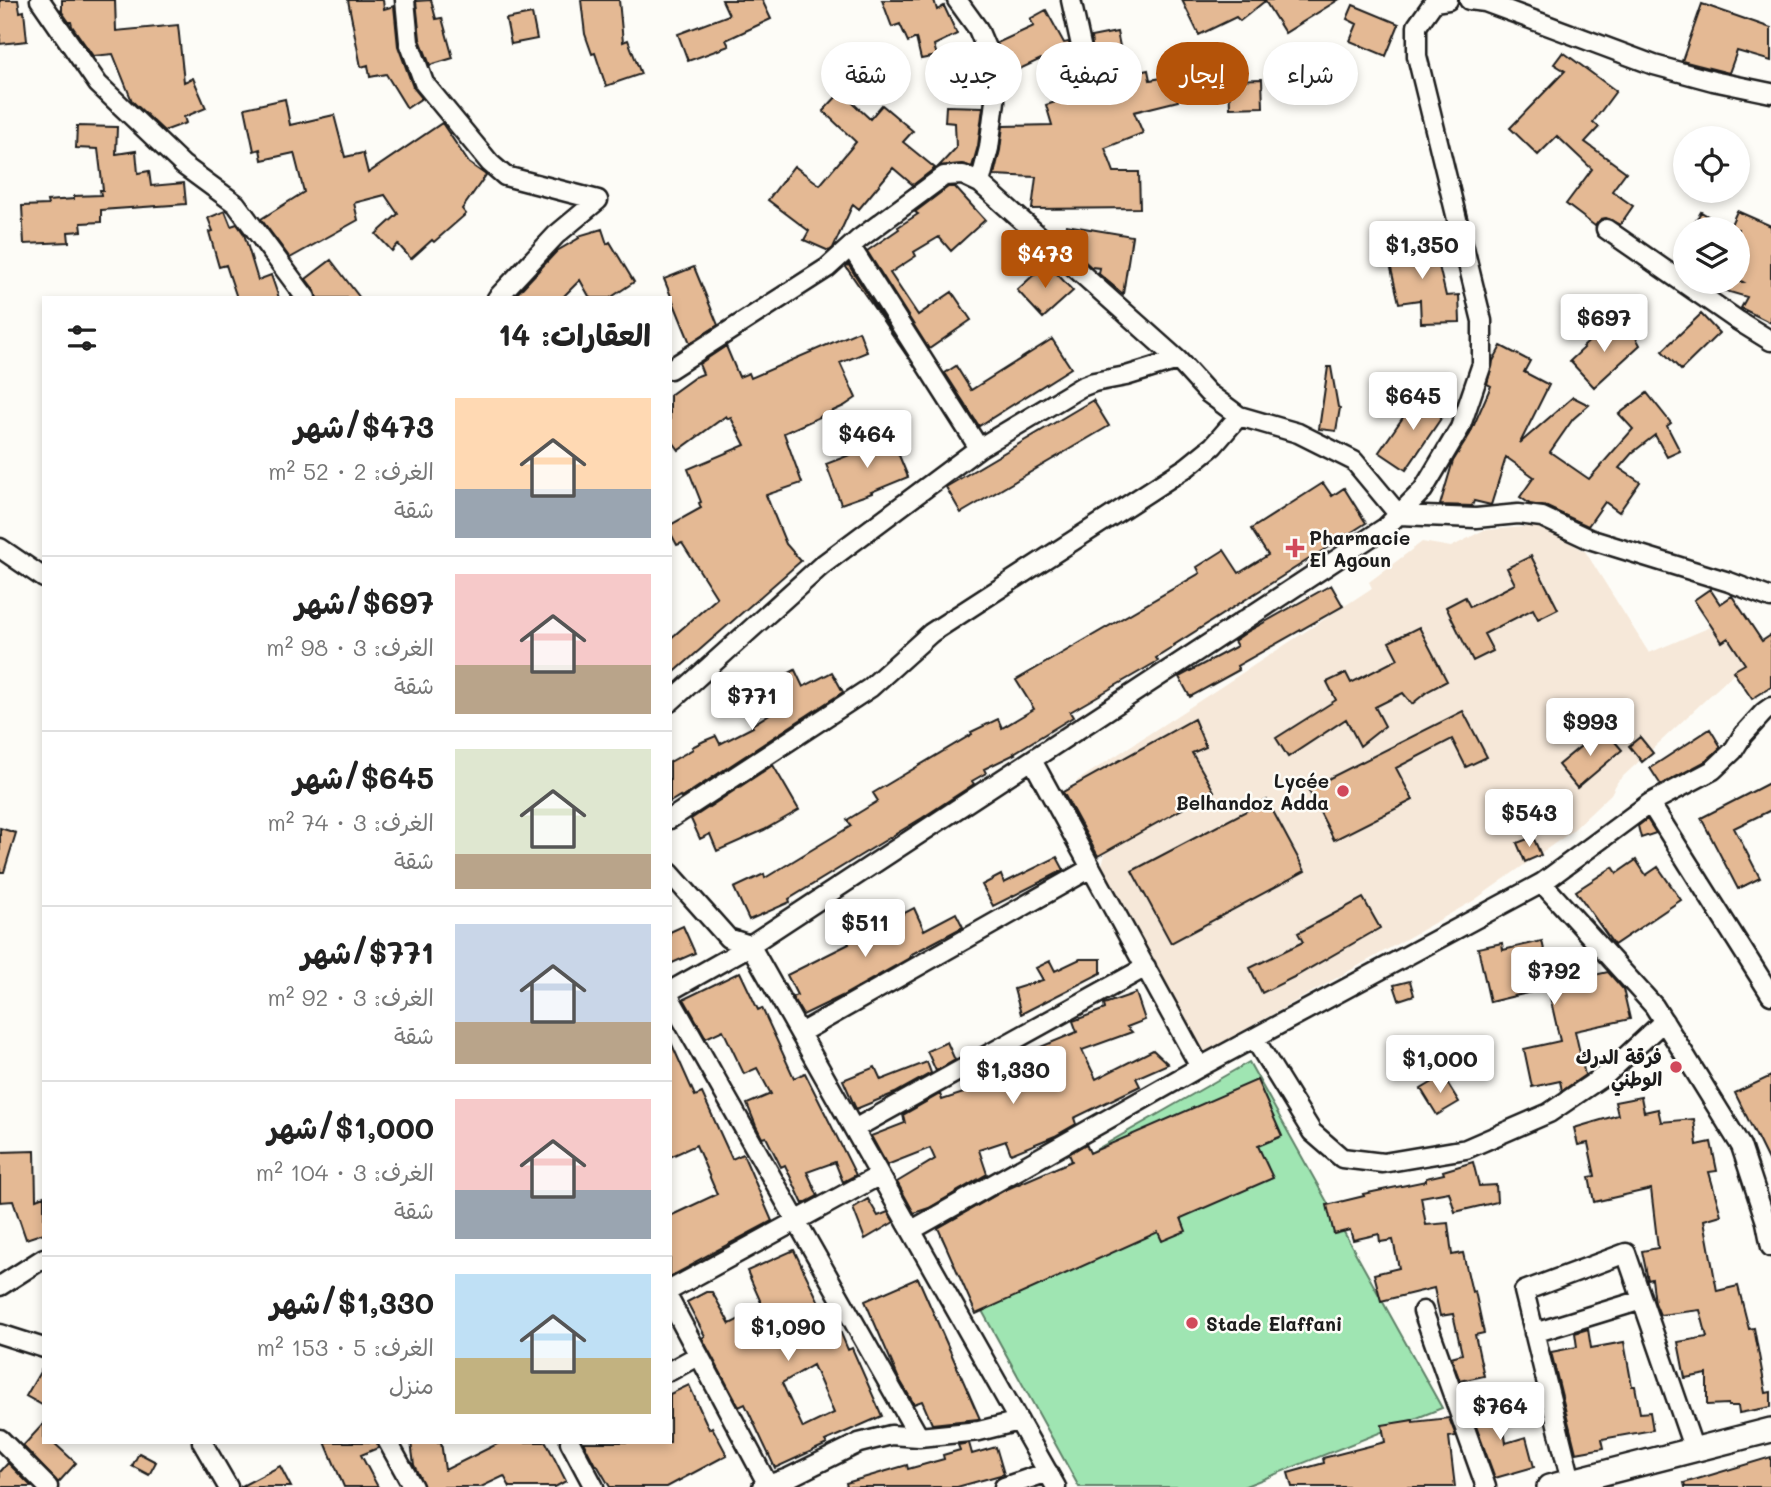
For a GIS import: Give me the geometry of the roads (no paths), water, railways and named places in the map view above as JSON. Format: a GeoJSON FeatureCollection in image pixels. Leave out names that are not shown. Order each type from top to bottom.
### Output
{"type":"FeatureCollection","features":[{"type":"Feature","properties":{"kind":"main road"},"geometry":{"type":"LineString","coordinates":[[1549,1487],[1771,1430]]}},
{"type":"Feature","properties":{"kind":"street"},"geometry":{"type":"LineString","coordinates":[[40,0],[98,84],[183,165],[236,204],[305,296]]}},
{"type":"Feature","properties":{"kind":"street"},"geometry":{"type":"LineString","coordinates":[[405,0],[409,42],[424,83],[490,163],[505,176],[598,200],[556,235],[498,296]]}},
{"type":"Feature","properties":{"kind":"street"},"geometry":{"type":"LineString","coordinates":[[957,0],[978,29],[993,66],[995,101],[989,148],[980,183]]}},
{"type":"Feature","properties":{"kind":"street"},"geometry":{"type":"LineString","coordinates":[[1071,0],[1080,42]]}},
{"type":"Feature","properties":{"kind":"street"},"geometry":{"type":"LineString","coordinates":[[1469,0],[1485,2],[1654,65],[1771,93]]}},
{"type":"Feature","properties":{"kind":"street"},"geometry":{"type":"LineString","coordinates":[[672,990],[751,945],[1386,527],[1423,490],[1460,428],[1482,364],[1482,321],[1417,56],[1417,26],[1438,1]]}},
{"type":"Feature","properties":{"kind":"street"},"geometry":{"type":"LineString","coordinates":[[672,368],[827,268],[944,176],[963,176],[980,183],[1178,360],[1208,393],[1239,416],[1298,433],[1354,461],[1399,515],[1476,518],[1518,514],[1542,517],[1589,539],[1729,582],[1771,598]]}},
{"type":"Feature","properties":{"kind":"street"},"geometry":{"type":"LineString","coordinates":[[1606,229],[1771,341]]}},
{"type":"Feature","properties":{"kind":"street"},"geometry":{"type":"LineString","coordinates":[[851,247],[979,447]]}},
{"type":"Feature","properties":{"kind":"street"},"geometry":{"type":"LineString","coordinates":[[672,700],[821,566],[979,447],[1081,387],[1178,360]]}},
{"type":"Feature","properties":{"kind":"street"},"geometry":{"type":"LineString","coordinates":[[672,818],[870,688],[931,633],[1187,467],[1213,446],[1239,416]]}},
{"type":"Feature","properties":{"kind":"street"},"geometry":{"type":"LineString","coordinates":[[0,548],[42,577]]}},
{"type":"Feature","properties":{"kind":"street"},"geometry":{"type":"LineString","coordinates":[[912,1230],[1200,1067],[1542,883],[1650,803],[1713,770],[1771,707]]}},
{"type":"Feature","properties":{"kind":"street"},"geometry":{"type":"LineString","coordinates":[[1032,760],[1200,1067]]}},
{"type":"Feature","properties":{"kind":"street"},"geometry":{"type":"LineString","coordinates":[[1650,803],[1771,995]]}},
{"type":"Feature","properties":{"kind":"street"},"geometry":{"type":"LineString","coordinates":[[800,1033],[1091,868]]}},
{"type":"Feature","properties":{"kind":"street"},"geometry":{"type":"LineString","coordinates":[[672,875],[728,938],[751,945],[1052,1479],[1004,1487]]}},
{"type":"Feature","properties":{"kind":"street"},"geometry":{"type":"LineString","coordinates":[[1542,883],[1654,1006],[1664,1021],[1741,1146],[1766,1222],[1771,1247]]}},
{"type":"Feature","properties":{"kind":"street"},"geometry":{"type":"LineString","coordinates":[[855,1129],[1146,968]]}},
{"type":"Feature","properties":{"kind":"street"},"geometry":{"type":"LineString","coordinates":[[672,1003],[919,1437]]}},
{"type":"Feature","properties":{"kind":"street"},"geometry":{"type":"LineString","coordinates":[[1254,1038],[1312,1132],[1342,1158],[1382,1163],[1466,1149],[1549,1113],[1608,1073],[1664,1021]]}},
{"type":"Feature","properties":{"kind":"street"},"geometry":{"type":"LineString","coordinates":[[672,1289],[880,1175]]}},
{"type":"Feature","properties":{"kind":"street"},"geometry":{"type":"LineString","coordinates":[[1571,1481],[1524,1291],[1626,1254],[1694,1450]]}},
{"type":"Feature","properties":{"kind":"street"},"geometry":{"type":"LineString","coordinates":[[0,1286],[42,1259]]}},
{"type":"Feature","properties":{"kind":"street"},"geometry":{"type":"LineString","coordinates":[[1534,1333],[1642,1300]]}},
{"type":"Feature","properties":{"kind":"street"},"geometry":{"type":"LineString","coordinates":[[672,1305],[765,1486],[788,1478],[859,1443],[891,1435],[919,1437],[979,1431],[1019,1421]]}},
{"type":"Feature","properties":{"kind":"street"},"geometry":{"type":"LineString","coordinates":[[1423,1311],[1486,1487]]}},
{"type":"Feature","properties":{"kind":"street"},"geometry":{"type":"LineString","coordinates":[[0,1334],[42,1347]]}},
{"type":"Feature","properties":{"kind":"street"},"geometry":{"type":"LineString","coordinates":[[672,1370],[699,1355]]}},
{"type":"Feature","properties":{"kind":"street"},"geometry":{"type":"LineString","coordinates":[[0,1439],[48,1487]]}},
{"type":"Feature","properties":{"kind":"street"},"geometry":{"type":"LineString","coordinates":[[203,1444],[228,1487]]}},
{"type":"Feature","properties":{"kind":"street"},"geometry":{"type":"LineString","coordinates":[[389,1444],[413,1487]]}},
{"type":"Feature","properties":{"kind":"street"},"geometry":{"type":"LineString","coordinates":[[571,1444],[594,1487]]}},
{"type":"Feature","properties":{"kind":"place","name":"Pharmacie El Agoun"},"geometry":{"type":"Point","coordinates":[1295,548]}},
{"type":"Feature","properties":{"kind":"place","name":"Lycée Belhandoz Adda"},"geometry":{"type":"Point","coordinates":[1343,791]}},
{"type":"Feature","properties":{"kind":"place","name":"فرقة الدرك الوطني"},"geometry":{"type":"Point","coordinates":[1676,1067]}},
{"type":"Feature","properties":{"kind":"place","name":"Stade Elaffani"},"geometry":{"type":"Point","coordinates":[1192,1323]}}]}
